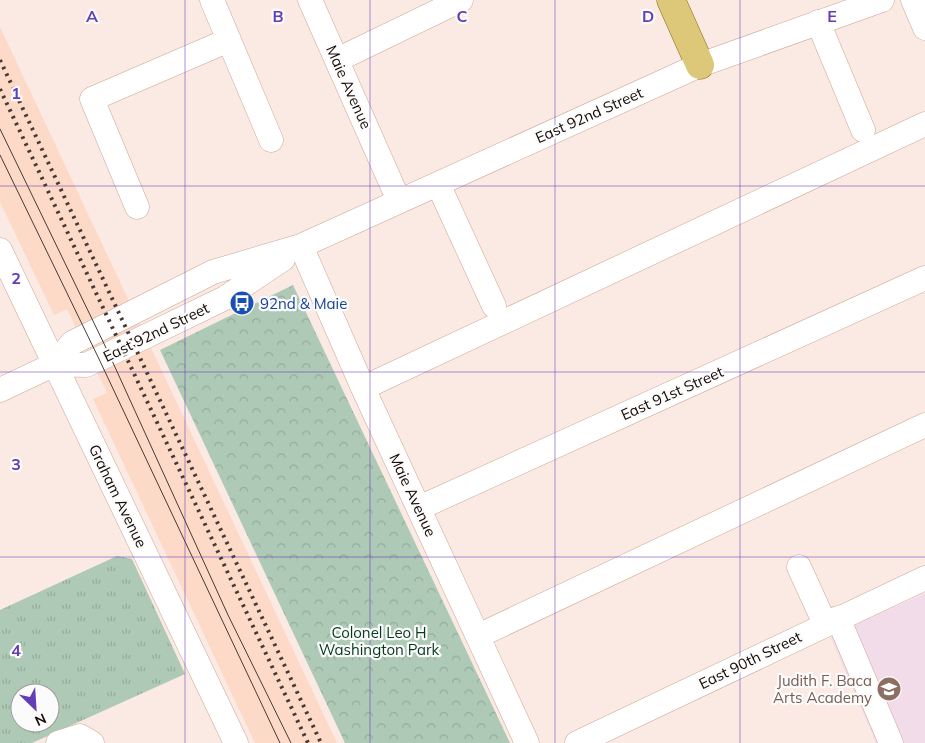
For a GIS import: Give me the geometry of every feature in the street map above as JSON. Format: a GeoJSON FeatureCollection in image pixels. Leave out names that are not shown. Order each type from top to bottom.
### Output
{"type":"FeatureCollection","features":[{"type":"Feature","properties":{"kind":"main road"},"geometry":{"type":"LineString","coordinates":[[671,0],[700,64]]}},
{"type":"Feature","properties":{"kind":"street"},"geometry":{"type":"LineString","coordinates":[[212,0],[271,140]]}},
{"type":"Feature","properties":{"kind":"street","name":"Maie Avenue"},"geometry":{"type":"LineString","coordinates":[[310,0],[399,201]]}},
{"type":"Feature","properties":{"kind":"street"},"geometry":{"type":"LineString","coordinates":[[337,60],[461,0]]}},
{"type":"Feature","properties":{"kind":"street","name":"East 92nd Street"},"geometry":{"type":"LineString","coordinates":[[0,390],[55,364],[86,365],[225,298],[301,246],[700,64],[818,22],[838,7],[882,0]]}},
{"type":"Feature","properties":{"kind":"street"},"geometry":{"type":"LineString","coordinates":[[913,0],[925,28]]}},
{"type":"Feature","properties":{"kind":"street"},"geometry":{"type":"LineString","coordinates":[[818,22],[863,130]]}},
{"type":"Feature","properties":{"kind":"street"},"geometry":{"type":"LineString","coordinates":[[137,207],[92,98],[229,40]]}},
{"type":"Feature","properties":{"kind":"street"},"geometry":{"type":"LineString","coordinates":[[363,388],[925,124]]}},
{"type":"Feature","properties":{"kind":"street"},"geometry":{"type":"LineString","coordinates":[[438,184],[494,306]]}},
{"type":"Feature","properties":{"kind":"street","name":"Maie Avenue"},"geometry":{"type":"LineString","coordinates":[[301,246],[363,388],[527,743]]}},
{"type":"Feature","properties":{"kind":"street","name":"Graham Avenue"},"geometry":{"type":"LineString","coordinates":[[0,250],[236,743]]}},
{"type":"Feature","properties":{"kind":"street","name":"East 91st Street"},"geometry":{"type":"LineString","coordinates":[[419,508],[925,278]]}},
{"type":"Feature","properties":{"kind":"street"},"geometry":{"type":"LineString","coordinates":[[478,636],[925,425]]}},
{"type":"Feature","properties":{"kind":"street"},"geometry":{"type":"LineString","coordinates":[[799,567],[831,621],[891,743]]}},
{"type":"Feature","properties":{"kind":"street","name":"East 90th Street"},"geometry":{"type":"LineString","coordinates":[[576,743],[925,578]]}},
{"type":"Feature","properties":{"kind":"street"},"geometry":{"type":"LineString","coordinates":[[58,743],[80,736],[92,743]]}},
{"type":"Feature","properties":{"kind":"shaded area"},"geometry":{"type":"Polygon","coordinates":[[[0,27],[337,743],[255,743],[93,399],[107,393],[67,309],[54,315],[0,202],[0,27]]]}},
{"type":"Feature","properties":{"kind":"shaded area","name":"Judith F. Baca Arts Academy"},"geometry":{"type":"Polygon","coordinates":[[[925,593],[925,743],[876,743],[830,636],[925,593]]]}},
{"type":"Feature","properties":{"kind":"green space","name":"Colonel Leo H Washington Park"},"geometry":{"type":"Polygon","coordinates":[[[293,285],[510,743],[345,743],[160,350],[293,285]]]}},
{"type":"Feature","properties":{"kind":"green space"},"geometry":{"type":"Polygon","coordinates":[[[117,556],[132,559],[185,674],[60,730],[60,683],[10,683],[10,733],[54,733],[32,743],[0,743],[0,610],[117,556]]]}},
{"type":"Feature","properties":{"kind":"tram line"},"geometry":{"type":"LineString","coordinates":[[0,129],[109,354],[228,615],[291,743]]}},
{"type":"Feature","properties":{"kind":"tram line"},"geometry":{"type":"LineString","coordinates":[[0,155],[99,359],[280,743]]}},
{"type":"Feature","properties":{"kind":"railway"},"geometry":{"type":"LineString","coordinates":[[0,60],[321,743]]}},
{"type":"Feature","properties":{"kind":"railway"},"geometry":{"type":"LineString","coordinates":[[0,89],[308,743]]}},
{"type":"Feature","properties":{"kind":"place","name":"92nd & Maie"},"geometry":{"type":"Point","coordinates":[242,303]}},
{"type":"Feature","properties":{"kind":"place","name":"Judith F. Baca Arts Academy"},"geometry":{"type":"Point","coordinates":[889,689]}}]}
